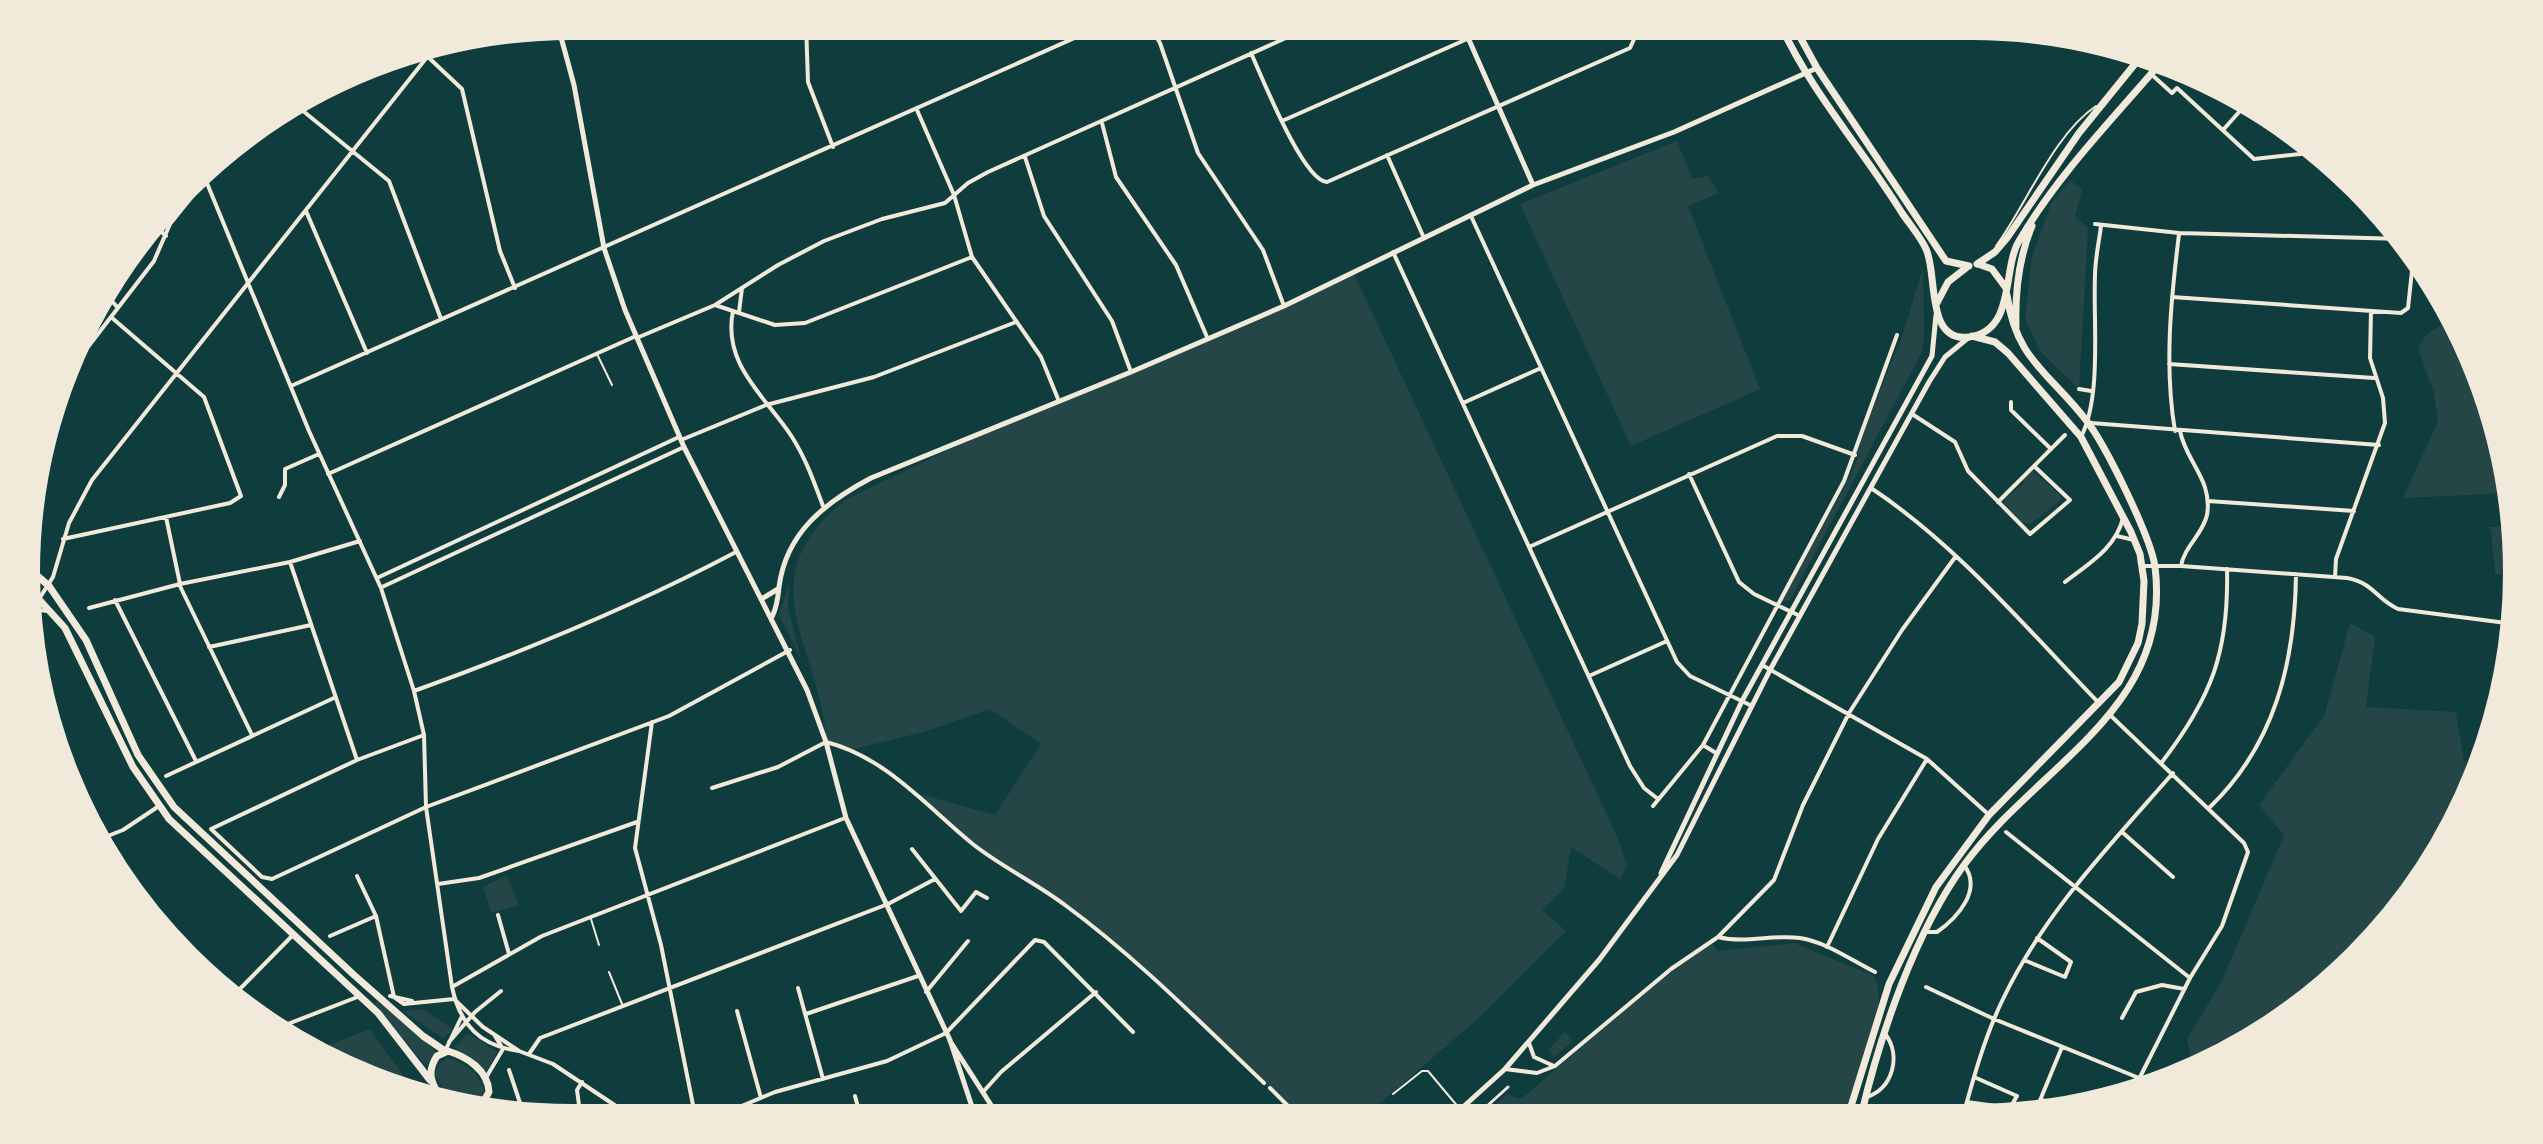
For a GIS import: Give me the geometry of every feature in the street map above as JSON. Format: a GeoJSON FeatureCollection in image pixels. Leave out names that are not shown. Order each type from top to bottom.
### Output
{"type":"FeatureCollection","features":[{"type":"Feature","properties":{"kind":"highway"},"geometry":{"type":"LineString","coordinates":[[1788,38],[1807,74],[1859,145],[1926,249],[1933,274],[1936,311],[1950,332],[1995,342],[2081,437],[2134,540],[2142,566],[2144,605],[2138,643],[2119,682],[1989,815],[1936,887],[1904,947],[1851,1106]]}},
{"type":"Feature","properties":{"kind":"highway"},"geometry":{"type":"LineString","coordinates":[[1801,38],[1817,68],[1946,261],[1992,269],[2001,277],[2016,338],[2029,358],[2088,423],[2143,526],[2155,566],[2158,599],[2150,649],[2128,692],[1964,865],[1926,932],[1886,1035],[1863,1106]]}},
{"type":"Feature","properties":{"kind":"highway"},"geometry":{"type":"LineString","coordinates":[[1936,311],[1948,282],[1985,260],[2007,238],[2135,64]]}},
{"type":"Feature","properties":{"kind":"highway"},"geometry":{"type":"LineString","coordinates":[[1970,336],[1995,320],[2007,293],[2016,245],[2042,202],[2154,70]]}},
{"type":"Feature","properties":{"kind":"highway"},"geometry":{"type":"LineString","coordinates":[[2016,338],[2017,281],[2022,249],[2042,202]]}},
{"type":"Feature","properties":{"kind":"highway"},"geometry":{"type":"LineString","coordinates":[[38,585],[94,654],[138,755],[165,796],[191,827],[423,1036],[445,1051],[469,1061],[486,1077],[488,1099]]}},
{"type":"Feature","properties":{"kind":"highway"},"geometry":{"type":"LineString","coordinates":[[39,592],[44,593]]}},
{"type":"Feature","properties":{"kind":"highway"},"geometry":{"type":"LineString","coordinates":[[44,593],[50,611],[77,649],[133,767],[159,806],[190,841],[360,996],[393,1030],[432,1088]]}},
{"type":"Feature","properties":{"kind":"highway"},"geometry":{"type":"LineString","coordinates":[[363,981],[392,996]]}},
{"type":"Feature","properties":{"kind":"highway"},"geometry":{"type":"LineString","coordinates":[[430,1080],[431,1065],[445,1051]]}},
{"type":"Feature","properties":{"kind":"highway"},"geometry":{"type":"LineString","coordinates":[[485,1099],[489,1092]]}},
{"type":"Feature","properties":{"kind":"street"},"geometry":{"type":"LineString","coordinates":[[561,38],[574,85],[604,248],[638,336],[682,441],[736,552],[790,650],[826,742],[846,818],[888,904],[918,976],[946,1033],[992,1106]]}},
{"type":"Feature","properties":{"kind":"street"},"geometry":{"type":"LineString","coordinates":[[806,38],[808,82],[833,147]]}},
{"type":"Feature","properties":{"kind":"street"},"geometry":{"type":"LineString","coordinates":[[291,386],[1075,38]]}},
{"type":"Feature","properties":{"kind":"street"},"geometry":{"type":"LineString","coordinates":[[1155,38],[1177,87],[1198,153],[1243,215],[1263,250],[1284,306]]}},
{"type":"Feature","properties":{"kind":"street"},"geometry":{"type":"LineString","coordinates":[[328,474],[638,336],[715,305],[824,241],[882,219],[945,203],[988,172],[1285,38]]}},
{"type":"Feature","properties":{"kind":"street"},"geometry":{"type":"LineString","coordinates":[[1251,53],[1282,121],[1313,176],[1321,182],[1630,48],[1633,38]]}},
{"type":"Feature","properties":{"kind":"street"},"geometry":{"type":"LineString","coordinates":[[1282,121],[1468,39],[1533,185]]}},
{"type":"Feature","properties":{"kind":"street"},"geometry":{"type":"LineString","coordinates":[[429,57],[462,89],[500,251],[515,288]]}},
{"type":"Feature","properties":{"kind":"street"},"geometry":{"type":"LineString","coordinates":[[44,593],[63,539],[92,480],[426,58]]}},
{"type":"Feature","properties":{"kind":"street"},"geometry":{"type":"LineString","coordinates":[[772,617],[778,589],[798,537],[823,506],[871,478],[1284,306],[1533,185],[1674,132],[1817,68]]}},
{"type":"Feature","properties":{"kind":"street"},"geometry":{"type":"LineString","coordinates":[[2151,74],[2172,93],[2177,88],[2254,159],[2304,155]]}},
{"type":"Feature","properties":{"kind":"street"},"geometry":{"type":"LineString","coordinates":[[917,110],[954,195],[972,257],[1041,357],[1058,399]]}},
{"type":"Feature","properties":{"kind":"street"},"geometry":{"type":"LineString","coordinates":[[303,111],[389,181],[441,319]]}},
{"type":"Feature","properties":{"kind":"street"},"geometry":{"type":"LineString","coordinates":[[2223,130],[2240,111]]}},
{"type":"Feature","properties":{"kind":"street"},"geometry":{"type":"LineString","coordinates":[[1102,123],[1116,177],[1176,265],[1207,337]]}},
{"type":"Feature","properties":{"kind":"street"},"geometry":{"type":"LineString","coordinates":[[2288,155],[2294,146]]}},
{"type":"Feature","properties":{"kind":"street"},"geometry":{"type":"LineString","coordinates":[[1387,155],[1424,238]]}},
{"type":"Feature","properties":{"kind":"street"},"geometry":{"type":"LineString","coordinates":[[1025,156],[1044,216],[1112,321],[1131,372]]}},
{"type":"Feature","properties":{"kind":"street"},"geometry":{"type":"LineString","coordinates":[[207,182],[319,454],[377,578],[414,691],[424,735],[426,807],[452,987],[461,1018],[489,1044],[529,1054],[582,1082],[617,1106]]}},
{"type":"Feature","properties":{"kind":"street"},"geometry":{"type":"LineString","coordinates":[[89,346],[154,261],[170,224],[194,194]]}},
{"type":"Feature","properties":{"kind":"street"},"geometry":{"type":"LineString","coordinates":[[306,211],[367,353]]}},
{"type":"Feature","properties":{"kind":"street"},"geometry":{"type":"LineString","coordinates":[[1471,216],[1677,662],[1690,676],[1752,706]]}},
{"type":"Feature","properties":{"kind":"street"},"geometry":{"type":"LineString","coordinates":[[2081,437],[2088,423],[2091,391],[2098,225],[2179,233],[2388,239]]}},
{"type":"Feature","properties":{"kind":"street"},"geometry":{"type":"LineString","coordinates":[[161,232],[166,236]]}},
{"type":"Feature","properties":{"kind":"street"},"geometry":{"type":"LineString","coordinates":[[2179,233],[2169,364],[2178,431],[2204,479],[2208,501],[2203,527],[2181,566]]}},
{"type":"Feature","properties":{"kind":"street"},"geometry":{"type":"LineString","coordinates":[[1393,252],[1635,776],[1658,799]]}},
{"type":"Feature","properties":{"kind":"street"},"geometry":{"type":"LineString","coordinates":[[715,305],[775,325],[805,323],[972,257]]}},
{"type":"Feature","properties":{"kind":"street"},"geometry":{"type":"LineString","coordinates":[[2172,297],[2405,311],[2411,270]]}},
{"type":"Feature","properties":{"kind":"street"},"geometry":{"type":"LineString","coordinates":[[742,288],[733,346],[747,378],[806,462],[823,506]]}},
{"type":"Feature","properties":{"kind":"street"},"geometry":{"type":"LineString","coordinates":[[112,301],[118,308]]}},
{"type":"Feature","properties":{"kind":"street"},"geometry":{"type":"LineString","coordinates":[[1657,882],[1742,701],[1932,356],[1936,311]]}},
{"type":"Feature","properties":{"kind":"street"},"geometry":{"type":"LineString","coordinates":[[2335,577],[2336,559],[2379,445],[2385,412],[2370,358],[2371,311]]}},
{"type":"Feature","properties":{"kind":"street"},"geometry":{"type":"LineString","coordinates":[[63,539],[230,503],[239,500],[241,491],[206,401],[178,372],[111,317]]}},
{"type":"Feature","properties":{"kind":"street"},"geometry":{"type":"LineString","coordinates":[[377,578],[766,405],[874,377],[1016,322]]}},
{"type":"Feature","properties":{"kind":"street"},"geometry":{"type":"LineString","coordinates":[[1653,806],[1703,745],[1855,455],[1855,444],[1897,335]]}},
{"type":"Feature","properties":{"kind":"street"},"geometry":{"type":"LineString","coordinates":[[1465,1106],[1505,1069],[1628,925],[1677,855],[1770,670],[1912,413],[1945,357],[1970,336]]}},
{"type":"Feature","properties":{"kind":"street"},"geometry":{"type":"LineString","coordinates":[[2169,364],[2374,378]]}},
{"type":"Feature","properties":{"kind":"street"},"geometry":{"type":"LineString","coordinates":[[1463,403],[1542,368]]}},
{"type":"Feature","properties":{"kind":"street"},"geometry":{"type":"LineString","coordinates":[[2079,389],[2091,391]]}},
{"type":"Feature","properties":{"kind":"street"},"geometry":{"type":"LineString","coordinates":[[2011,402],[2011,410],[2051,449]]}},
{"type":"Feature","properties":{"kind":"street"},"geometry":{"type":"LineString","coordinates":[[1912,413],[1955,442],[1963,465],[2030,534],[2070,500],[2034,466]]}},
{"type":"Feature","properties":{"kind":"street"},"geometry":{"type":"LineString","coordinates":[[2088,423],[2379,445]]}},
{"type":"Feature","properties":{"kind":"street"},"geometry":{"type":"LineString","coordinates":[[1529,547],[1689,474],[1790,434],[1855,455]]}},
{"type":"Feature","properties":{"kind":"street"},"geometry":{"type":"LineString","coordinates":[[1998,502],[2065,435]]}},
{"type":"Feature","properties":{"kind":"street"},"geometry":{"type":"LineString","coordinates":[[381,588],[682,441]]}},
{"type":"Feature","properties":{"kind":"street"},"geometry":{"type":"LineString","coordinates":[[279,497],[285,485],[285,469],[319,454]]}},
{"type":"Feature","properties":{"kind":"street"},"geometry":{"type":"LineString","coordinates":[[1689,474],[1739,582],[1800,616]]}},
{"type":"Feature","properties":{"kind":"street"},"geometry":{"type":"LineString","coordinates":[[1871,488],[1913,516],[1956,556],[2100,704]]}},
{"type":"Feature","properties":{"kind":"street"},"geometry":{"type":"LineString","coordinates":[[2208,501],[2354,511]]}},
{"type":"Feature","properties":{"kind":"street"},"geometry":{"type":"LineString","coordinates":[[166,517],[180,584],[252,735]]}},
{"type":"Feature","properties":{"kind":"street"},"geometry":{"type":"LineString","coordinates":[[2065,582],[2100,556],[2117,536],[2123,518]]}},
{"type":"Feature","properties":{"kind":"street"},"geometry":{"type":"LineString","coordinates":[[2117,536],[2134,540]]}},
{"type":"Feature","properties":{"kind":"street"},"geometry":{"type":"LineString","coordinates":[[89,608],[180,584],[290,562],[360,541]]}},
{"type":"Feature","properties":{"kind":"street"},"geometry":{"type":"LineString","coordinates":[[414,691],[538,646],[665,589],[736,552]]}},
{"type":"Feature","properties":{"kind":"street"},"geometry":{"type":"LineString","coordinates":[[1505,1069],[1537,1073],[1555,1066],[1671,969],[1718,937],[1774,880],[1803,805],[1849,713],[1877,666],[1956,556]]}},
{"type":"Feature","properties":{"kind":"street"},"geometry":{"type":"LineString","coordinates":[[290,562],[357,760]]}},
{"type":"Feature","properties":{"kind":"street"},"geometry":{"type":"LineString","coordinates":[[2142,566],[2227,569],[2364,581],[2383,601],[2398,609],[2502,622]]}},
{"type":"Feature","properties":{"kind":"street"},"geometry":{"type":"LineString","coordinates":[[2162,762],[2200,708],[2218,668],[2227,619],[2227,569]]}},
{"type":"Feature","properties":{"kind":"street"},"geometry":{"type":"LineString","coordinates":[[2209,808],[2246,765],[2274,712],[2290,660],[2296,574]]}},
{"type":"Feature","properties":{"kind":"street"},"geometry":{"type":"LineString","coordinates":[[763,598],[778,589]]}},
{"type":"Feature","properties":{"kind":"street"},"geometry":{"type":"LineString","coordinates":[[115,600],[196,761]]}},
{"type":"Feature","properties":{"kind":"street"},"geometry":{"type":"LineString","coordinates":[[39,610],[50,611]]}},
{"type":"Feature","properties":{"kind":"street"},"geometry":{"type":"LineString","coordinates":[[209,647],[311,625]]}},
{"type":"Feature","properties":{"kind":"street"},"geometry":{"type":"LineString","coordinates":[[1589,676],[1667,640]]}},
{"type":"Feature","properties":{"kind":"street"},"geometry":{"type":"LineString","coordinates":[[424,735],[357,760],[211,827],[262,877],[272,879],[426,807],[669,716],[790,650]]}},
{"type":"Feature","properties":{"kind":"street"},"geometry":{"type":"LineString","coordinates":[[1762,665],[1927,759],[1989,815]]}},
{"type":"Feature","properties":{"kind":"street"},"geometry":{"type":"LineString","coordinates":[[166,776],[336,697]]}},
{"type":"Feature","properties":{"kind":"street"},"geometry":{"type":"LineString","coordinates":[[1926,987],[1994,1019],[2139,1078],[2184,989],[2227,915],[2247,848],[2162,762],[2109,714]]}},
{"type":"Feature","properties":{"kind":"street"},"geometry":{"type":"LineString","coordinates":[[652,721],[635,848],[693,1106]]}},
{"type":"Feature","properties":{"kind":"street"},"geometry":{"type":"LineString","coordinates":[[712,788],[778,767],[826,742],[858,751],[916,793],[975,846],[1064,904],[1177,999],[1264,1083]]}},
{"type":"Feature","properties":{"kind":"street"},"geometry":{"type":"LineString","coordinates":[[1703,745],[1716,753]]}},
{"type":"Feature","properties":{"kind":"street"},"geometry":{"type":"LineString","coordinates":[[1827,947],[1878,839],[1927,759]]}},
{"type":"Feature","properties":{"kind":"street"},"geometry":{"type":"LineString","coordinates":[[1966,1106],[1994,1019],[2037,938],[2075,888],[2173,773]]}},
{"type":"Feature","properties":{"kind":"street"},"geometry":{"type":"LineString","coordinates":[[108,836],[123,830],[159,806]]}},
{"type":"Feature","properties":{"kind":"street"},"geometry":{"type":"LineString","coordinates":[[452,987],[509,954],[590,917],[846,818]]}},
{"type":"Feature","properties":{"kind":"street"},"geometry":{"type":"LineString","coordinates":[[438,884],[479,878],[638,822]]}},
{"type":"Feature","properties":{"kind":"street"},"geometry":{"type":"LineString","coordinates":[[2006,832],[2190,978]]}},
{"type":"Feature","properties":{"kind":"street"},"geometry":{"type":"LineString","coordinates":[[2122,832],[2173,877]]}},
{"type":"Feature","properties":{"kind":"street"},"geometry":{"type":"LineString","coordinates":[[912,849],[961,911],[976,892],[987,898]]}},
{"type":"Feature","properties":{"kind":"street"},"geometry":{"type":"LineString","coordinates":[[1926,932],[1937,932],[1962,910],[1969,888],[1969,871],[1964,865]]}},
{"type":"Feature","properties":{"kind":"street"},"geometry":{"type":"LineString","coordinates":[[357,876],[376,916],[392,996],[402,1003],[454,999],[473,1018],[519,1051]]}},
{"type":"Feature","properties":{"kind":"street"},"geometry":{"type":"LineString","coordinates":[[529,1054],[540,1038],[888,904],[935,879]]}},
{"type":"Feature","properties":{"kind":"street"},"geometry":{"type":"LineString","coordinates":[[498,915],[509,954]]}},
{"type":"Feature","properties":{"kind":"street"},"geometry":{"type":"LineString","coordinates":[[330,936],[376,916]]}},
{"type":"Feature","properties":{"kind":"street"},"geometry":{"type":"LineString","coordinates":[[239,990],[293,935]]}},
{"type":"Feature","properties":{"kind":"street"},"geometry":{"type":"LineString","coordinates":[[1718,937],[1735,942],[1799,938],[1827,947],[1875,972]]}},
{"type":"Feature","properties":{"kind":"street"},"geometry":{"type":"LineString","coordinates":[[2024,960],[2065,977],[2071,962],[2037,938]]}},
{"type":"Feature","properties":{"kind":"street"},"geometry":{"type":"LineString","coordinates":[[742,1106],[887,1061],[946,1033],[1035,940],[1044,942],[1133,1032]]}},
{"type":"Feature","properties":{"kind":"street"},"geometry":{"type":"LineString","coordinates":[[926,992],[968,941]]}},
{"type":"Feature","properties":{"kind":"street"},"geometry":{"type":"LineString","coordinates":[[806,1014],[918,976]]}},
{"type":"Feature","properties":{"kind":"street"},"geometry":{"type":"LineString","coordinates":[[2122,1018],[2136,992],[2162,985],[2184,989]]}},
{"type":"Feature","properties":{"kind":"street"},"geometry":{"type":"LineString","coordinates":[[798,988],[823,1079]]}},
{"type":"Feature","properties":{"kind":"street"},"geometry":{"type":"LineString","coordinates":[[449,1042],[468,1027],[482,1008],[501,991]]}},
{"type":"Feature","properties":{"kind":"street"},"geometry":{"type":"LineString","coordinates":[[983,1092],[1001,1072],[1096,992]]}},
{"type":"Feature","properties":{"kind":"street"},"geometry":{"type":"LineString","coordinates":[[288,1024],[360,996]]}},
{"type":"Feature","properties":{"kind":"street"},"geometry":{"type":"LineString","coordinates":[[737,1011],[761,1098]]}},
{"type":"Feature","properties":{"kind":"street"},"geometry":{"type":"LineString","coordinates":[[445,1051],[461,1018]]}},
{"type":"Feature","properties":{"kind":"street"},"geometry":{"type":"LineString","coordinates":[[493,1034],[503,1049]]}},
{"type":"Feature","properties":{"kind":"street"},"geometry":{"type":"LineString","coordinates":[[1865,1098],[1876,1094],[1887,1082],[1893,1067],[1893,1049],[1886,1035]]}},
{"type":"Feature","properties":{"kind":"street"},"geometry":{"type":"LineString","coordinates":[[950,1040],[972,1106]]}},
{"type":"Feature","properties":{"kind":"street"},"geometry":{"type":"LineString","coordinates":[[1530,1040],[1534,1057],[1555,1066]]}},
{"type":"Feature","properties":{"kind":"street"},"geometry":{"type":"LineString","coordinates":[[2044,1101],[2040,1100],[2062,1047]]}},
{"type":"Feature","properties":{"kind":"street"},"geometry":{"type":"LineString","coordinates":[[486,1077],[503,1049]]}},
{"type":"Feature","properties":{"kind":"street"},"geometry":{"type":"LineString","coordinates":[[509,1070],[520,1103]]}},
{"type":"Feature","properties":{"kind":"street"},"geometry":{"type":"LineString","coordinates":[[1974,1077],[2017,1096],[2012,1104]]}},
{"type":"Feature","properties":{"kind":"street"},"geometry":{"type":"LineString","coordinates":[[579,1106],[577,1090],[582,1082]]}},
{"type":"Feature","properties":{"kind":"street"},"geometry":{"type":"LineString","coordinates":[[1487,1106],[1508,1087]]}},
{"type":"Feature","properties":{"kind":"street"},"geometry":{"type":"LineString","coordinates":[[1270,1088],[1288,1106]]}},
{"type":"Feature","properties":{"kind":"street"},"geometry":{"type":"LineString","coordinates":[[855,1096],[858,1106]]}},
{"type":"Feature","properties":{"kind":"street"},"geometry":{"type":"LineString","coordinates":[[1967,1102],[1991,1105]]}},
{"type":"Feature","properties":{"kind":"lane"},"geometry":{"type":"LineString","coordinates":[[597,354],[612,385]]}},
{"type":"Feature","properties":{"kind":"lane"},"geometry":{"type":"LineString","coordinates":[[590,917],[599,945]]}},
{"type":"Feature","properties":{"kind":"lane"},"geometry":{"type":"LineString","coordinates":[[609,972],[623,1007]]}},
{"type":"Feature","properties":{"kind":"lane"},"geometry":{"type":"LineString","coordinates":[[1393,1094],[1422,1071],[1428,1071],[1458,1106]]}},
{"type":"Feature","properties":{"kind":"shaded area"},"geometry":{"type":"Polygon","coordinates":[[[1677,141],[1692,179],[1708,176],[1719,193],[1688,206],[1760,389],[1631,446],[1520,204],[1677,141]]]}},
{"type":"Feature","properties":{"kind":"shaded area"},"geometry":{"type":"Polygon","coordinates":[[[2070,180],[2082,190],[2075,216],[2088,228],[2079,389],[2040,351],[2025,319],[2032,257],[2051,204],[2070,180]]]}},
{"type":"Feature","properties":{"kind":"shaded area"},"geometry":{"type":"Polygon","coordinates":[[[1923,267],[1924,337],[1921,354],[1790,600],[1781,602],[1858,457],[1857,448],[1903,334],[1923,267]]]}},
{"type":"Feature","properties":{"kind":"shaded area"},"geometry":{"type":"Polygon","coordinates":[[[1354,274],[1617,836],[1627,866],[1620,879],[1571,847],[1564,889],[1542,910],[1566,931],[1481,1016],[1377,1106],[1288,1106],[1177,999],[1064,904],[975,846],[916,793],[995,815],[1041,744],[990,709],[927,731],[854,749],[826,742],[822,709],[796,617],[794,588],[799,559],[814,531],[844,501],[1033,412],[1354,274]]]}},
{"type":"Feature","properties":{"kind":"shaded area"},"geometry":{"type":"Polygon","coordinates":[[[2443,323],[2450,336],[2477,400],[2499,494],[2403,498],[2438,421],[2434,393],[2418,348],[2426,335],[2443,323]]]}},
{"type":"Feature","properties":{"kind":"shaded area"},"geometry":{"type":"Polygon","coordinates":[[[2032,470],[2061,496],[2060,501],[2030,524],[2021,523],[2005,505],[2005,499],[2024,483],[2023,479],[2032,470]]]}},
{"type":"Feature","properties":{"kind":"shaded area"},"geometry":{"type":"Polygon","coordinates":[[[2503,526],[2505,581],[2504,574],[2495,574],[2491,530],[2487,527],[2503,526]]]}},
{"type":"Feature","properties":{"kind":"shaded area"},"geometry":{"type":"Polygon","coordinates":[[[789,582],[788,608],[801,659],[779,615],[789,582]]]}},
{"type":"Feature","properties":{"kind":"shaded area"},"geometry":{"type":"Polygon","coordinates":[[[2350,623],[2375,637],[2366,707],[2456,712],[2464,761],[2470,761],[2450,808],[2415,869],[2349,950],[2268,1016],[2190,1058],[2187,1039],[2221,983],[2284,835],[2259,805],[2324,716],[2350,623]]]}},
{"type":"Feature","properties":{"kind":"shaded area"},"geometry":{"type":"Polygon","coordinates":[[[507,875],[519,905],[491,913],[483,887],[507,875]]]}},
{"type":"Feature","properties":{"kind":"shaded area"},"geometry":{"type":"Polygon","coordinates":[[[1712,942],[1717,951],[1794,943],[1874,976],[1878,991],[1876,1026],[1851,1106],[1494,1106],[1507,1094],[1521,1099],[1651,987],[1712,942]]]}},
{"type":"Feature","properties":{"kind":"shaded area"},"geometry":{"type":"Polygon","coordinates":[[[377,1001],[436,1051],[426,1066],[375,1005],[377,1001]]]}},
{"type":"Feature","properties":{"kind":"shaded area"},"geometry":{"type":"Polygon","coordinates":[[[423,1009],[454,1030],[443,1038],[402,1011],[423,1009]]]}},
{"type":"Feature","properties":{"kind":"shaded area"},"geometry":{"type":"Polygon","coordinates":[[[370,1029],[406,1080],[368,1065],[327,1046],[370,1029]]]}},
{"type":"Feature","properties":{"kind":"shaded area"},"geometry":{"type":"Polygon","coordinates":[[[1565,1032],[1573,1041],[1554,1057],[1548,1050],[1565,1032]]]}},
{"type":"Feature","properties":{"kind":"shaded area"},"geometry":{"type":"Polygon","coordinates":[[[468,1033],[497,1052],[487,1071],[454,1047],[468,1033]]]}},
{"type":"Feature","properties":{"kind":"shaded area"},"geometry":{"type":"Polygon","coordinates":[[[447,1059],[466,1066],[479,1079],[484,1091],[480,1098],[443,1090],[435,1074],[439,1064],[447,1059]]]}}]}
